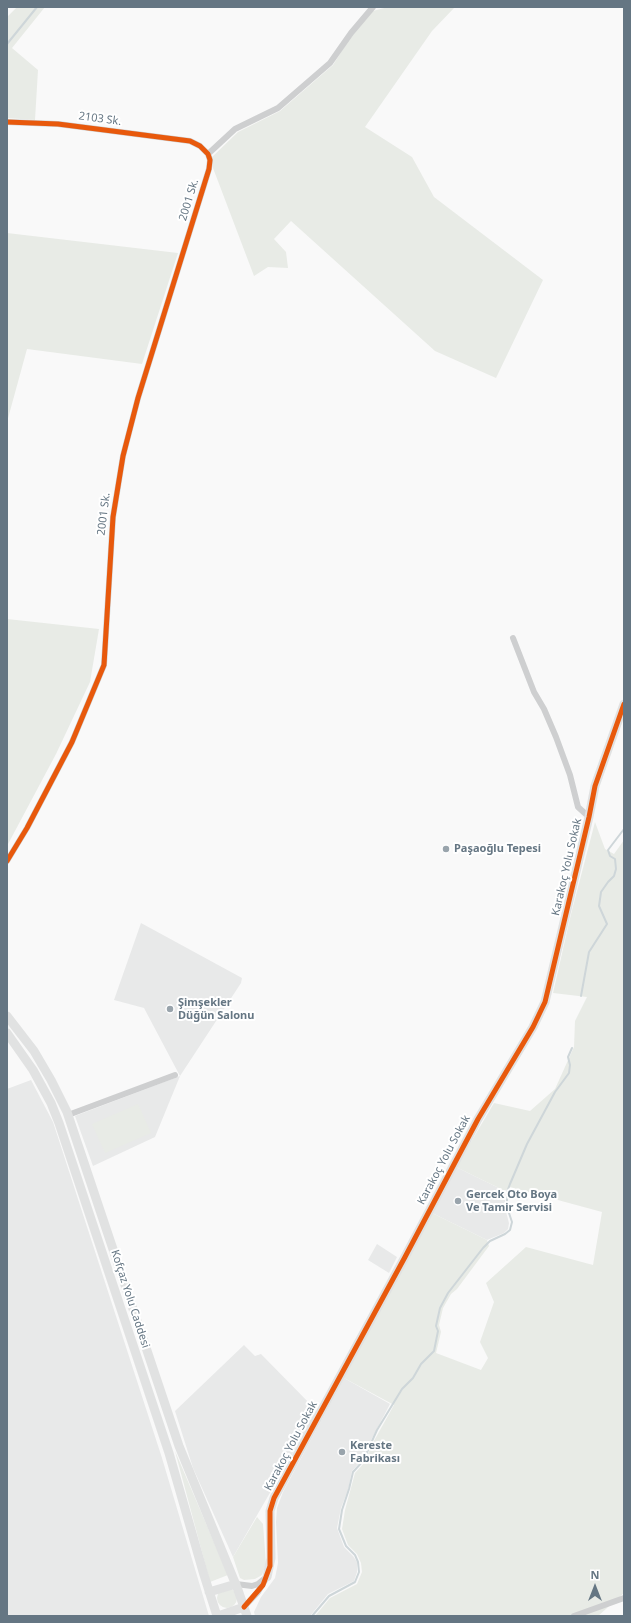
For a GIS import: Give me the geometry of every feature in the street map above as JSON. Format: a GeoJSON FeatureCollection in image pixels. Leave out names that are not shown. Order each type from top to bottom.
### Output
{"type":"FeatureCollection","features":[{"type":"Feature","properties":{"kind":"main road","name":"Karakoç Yolu Sokak"},"geometry":{"type":"LineString","coordinates":[[267,1577],[271,1558],[270,1511],[274,1498],[402,1262],[474,1125],[533,1027],[545,1002],[595,786],[624,704]]}},
{"type":"Feature","properties":{"kind":"main road","name":"Kofçaz Yolu Caddesi"},"geometry":{"type":"LineString","coordinates":[[7,1016],[34,1051],[51,1080],[68,1115],[177,1439],[237,1587],[245,1612]]}},
{"type":"Feature","properties":{"kind":"main road","name":"Kofçaz Yolu Caddesi"},"geometry":{"type":"LineString","coordinates":[[7,1033],[33,1070],[51,1103],[59,1123],[170,1453],[212,1603],[218,1616]]}},
{"type":"Feature","properties":{"kind":"main road"},"geometry":{"type":"LineString","coordinates":[[209,1592],[237,1587]]}},
{"type":"Feature","properties":{"kind":"main road"},"geometry":{"type":"LineString","coordinates":[[218,1616],[245,1612]]}},
{"type":"Feature","properties":{"kind":"street"},"geometry":{"type":"LineString","coordinates":[[209,157],[235,129],[278,108],[330,63],[351,33],[373,8],[379,7]]}},
{"type":"Feature","properties":{"kind":"street","name":"2103 Sk."},"geometry":{"type":"LineString","coordinates":[[7,122],[58,124],[190,141],[200,146],[209,157]]}},
{"type":"Feature","properties":{"kind":"street","name":"2001 Sk."},"geometry":{"type":"LineString","coordinates":[[7,861],[27,828],[72,742],[104,665],[113,517],[123,456],[138,398],[209,169],[209,157]]}},
{"type":"Feature","properties":{"kind":"street"},"geometry":{"type":"LineString","coordinates":[[513,638],[534,692],[544,709],[556,737],[570,775],[578,807],[589,817]]}},
{"type":"Feature","properties":{"kind":"street"},"geometry":{"type":"LineString","coordinates":[[68,1115],[175,1075]]}},
{"type":"Feature","properties":{"kind":"street"},"geometry":{"type":"LineString","coordinates":[[237,1587],[258,1584],[267,1577]]}},
{"type":"Feature","properties":{"kind":"street","name":"Karakoç Yolu Sokak"},"geometry":{"type":"LineString","coordinates":[[245,1612],[267,1577]]}},
{"type":"Feature","properties":{"kind":"street"},"geometry":{"type":"LineString","coordinates":[[574,1616],[624,1598]]}},
{"type":"Feature","properties":{"kind":"shaded area"},"geometry":{"type":"Polygon","coordinates":[[[17,7],[45,7],[12,48],[38,70],[35,120],[7,118],[7,17],[17,7]]]}},
{"type":"Feature","properties":{"kind":"shaded area"},"geometry":{"type":"Polygon","coordinates":[[[388,7],[455,7],[432,31],[365,127],[412,157],[434,197],[543,280],[496,378],[435,351],[291,221],[274,239],[286,252],[288,268],[268,267],[254,276],[213,168],[211,158],[238,132],[280,111],[333,65],[353,33],[373,11],[388,7]]]}},
{"type":"Feature","properties":{"kind":"shaded area"},"geometry":{"type":"Polygon","coordinates":[[[7,233],[178,253],[142,364],[27,349],[7,422],[7,233]]]}},
{"type":"Feature","properties":{"kind":"shaded area"},"geometry":{"type":"Polygon","coordinates":[[[7,619],[99,629],[90,682],[56,754],[7,846],[7,619]]]}},
{"type":"Feature","properties":{"kind":"shaded area"},"geometry":{"type":"Polygon","coordinates":[[[595,822],[605,849],[614,854],[624,840],[624,1593],[598,1616],[315,1616],[330,1598],[357,1584],[362,1572],[361,1563],[357,1554],[348,1545],[342,1529],[345,1510],[355,1473],[365,1462],[370,1448],[394,1405],[344,1378],[432,1213],[487,1240],[489,1246],[457,1289],[451,1294],[443,1308],[439,1325],[441,1332],[436,1353],[481,1370],[488,1358],[480,1342],[494,1302],[486,1283],[526,1247],[593,1265],[602,1212],[510,1187],[505,1191],[456,1167],[494,1103],[530,1111],[555,1089],[574,1047],[575,1021],[587,997],[553,993],[571,914],[595,822]]]}},
{"type":"Feature","properties":{"kind":"shaded area"},"geometry":{"type":"Polygon","coordinates":[[[141,923],[242,978],[241,983],[180,1076],[144,1008],[114,1000],[141,923]]]}},
{"type":"Feature","properties":{"kind":"shaded area"},"geometry":{"type":"Polygon","coordinates":[[[180,1076],[155,1137],[93,1166],[75,1116],[180,1076]]]}},
{"type":"Feature","properties":{"kind":"shaded area"},"geometry":{"type":"Polygon","coordinates":[[[31,1080],[53,1122],[162,1458],[209,1616],[7,1616],[7,1089],[31,1080]]]}},
{"type":"Feature","properties":{"kind":"shaded area"},"geometry":{"type":"Polygon","coordinates":[[[138,1104],[151,1133],[105,1153],[92,1124],[138,1104]]]}},
{"type":"Feature","properties":{"kind":"shaded area"},"geometry":{"type":"Polygon","coordinates":[[[456,1167],[505,1191],[505,1208],[509,1223],[508,1229],[504,1233],[487,1240],[432,1213],[456,1167]]]}},
{"type":"Feature","properties":{"kind":"shaded area"},"geometry":{"type":"Polygon","coordinates":[[[377,1244],[397,1257],[389,1273],[368,1260],[377,1244]]]}},
{"type":"Feature","properties":{"kind":"shaded area"},"geometry":{"type":"Polygon","coordinates":[[[244,1345],[255,1356],[261,1354],[317,1411],[233,1557],[193,1468],[175,1411],[244,1345]]]}},
{"type":"Feature","properties":{"kind":"shaded area"},"geometry":{"type":"Polygon","coordinates":[[[344,1378],[390,1404],[362,1460],[352,1471],[348,1490],[341,1508],[337,1528],[344,1547],[357,1562],[357,1572],[354,1581],[328,1594],[310,1616],[255,1616],[254,1612],[261,1597],[275,1578],[278,1563],[276,1522],[277,1508],[283,1492],[344,1378]]]}},
{"type":"Feature","properties":{"kind":"shaded area"},"geometry":{"type":"Polygon","coordinates":[[[175,1451],[228,1575],[210,1582],[175,1451]]]}},
{"type":"Feature","properties":{"kind":"shaded area"},"geometry":{"type":"Polygon","coordinates":[[[257,1517],[263,1524],[266,1564],[262,1575],[255,1579],[244,1580],[240,1578],[233,1557],[257,1517]]]}},
{"type":"Feature","properties":{"kind":"shaded area"},"geometry":{"type":"Polygon","coordinates":[[[227,1588],[234,1591],[237,1598],[234,1605],[227,1608],[220,1605],[217,1598],[220,1591],[227,1588]]]}},
{"type":"Feature","properties":{"kind":"waterway"},"geometry":{"type":"LineString","coordinates":[[7,44],[37,7]]}},
{"type":"Feature","properties":{"kind":"waterway"},"geometry":{"type":"LineString","coordinates":[[581,996],[589,952],[607,924],[599,906],[601,892],[614,876],[616,869],[615,859],[610,856],[608,850],[624,829]]}},
{"type":"Feature","properties":{"kind":"waterway"},"geometry":{"type":"LineString","coordinates":[[312,1616],[329,1596],[355,1582],[359,1572],[358,1562],[355,1555],[346,1546],[339,1529],[342,1510],[353,1472],[363,1461],[377,1430],[402,1389],[413,1378],[421,1364],[434,1351],[438,1331],[436,1326],[440,1308],[448,1293],[483,1248],[490,1241],[510,1230],[512,1222],[507,1207],[507,1192],[527,1144],[555,1092],[569,1073],[570,1065],[568,1057],[572,1048]]}},
{"type":"Feature","properties":{"kind":"cycle path"},"geometry":{"type":"LineString","coordinates":[[7,122],[58,124],[190,141],[200,146],[208,154],[210,160],[209,169],[138,398],[123,456],[113,517],[104,665],[72,742],[27,828],[7,861]]}},
{"type":"Feature","properties":{"kind":"cycle path"},"geometry":{"type":"LineString","coordinates":[[244,1607],[263,1585],[270,1566],[270,1511],[274,1498],[478,1119],[533,1027],[545,1002],[595,786],[624,704]]}},
{"type":"Feature","properties":{"kind":"place","name":"Paşaoğlu Tepesi"},"geometry":{"type":"Point","coordinates":[446,849]}},
{"type":"Feature","properties":{"kind":"place","name":"Şimşekler Düğün Salonu"},"geometry":{"type":"Point","coordinates":[170,1009]}},
{"type":"Feature","properties":{"kind":"place","name":"Gercek Oto Boya Ve Tamir Servisi"},"geometry":{"type":"Point","coordinates":[458,1201]}},
{"type":"Feature","properties":{"kind":"place","name":"Kereste Fabrikası"},"geometry":{"type":"Point","coordinates":[342,1452]}}]}
